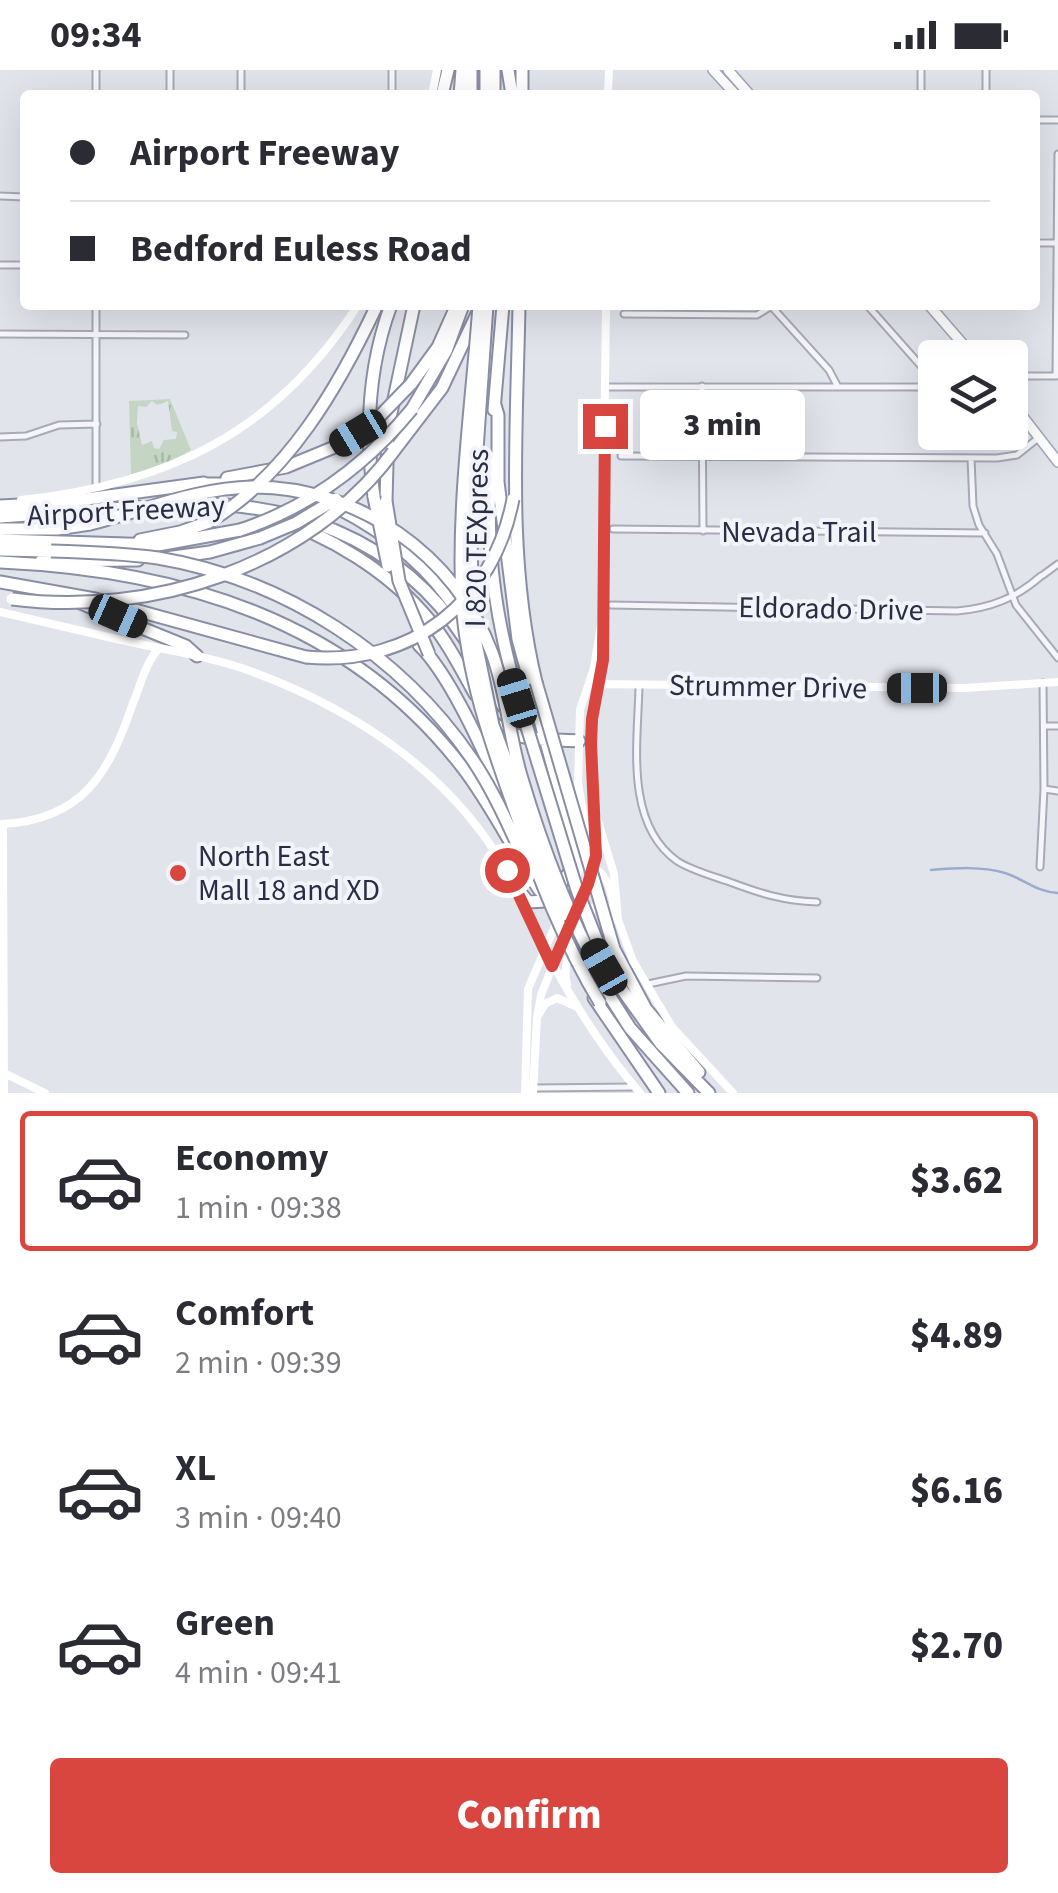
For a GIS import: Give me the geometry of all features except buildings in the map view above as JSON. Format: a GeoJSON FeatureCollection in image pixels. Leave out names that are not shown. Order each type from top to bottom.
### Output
{"type":"FeatureCollection","features":[{"type":"Feature","properties":{"kind":"highway"},"geometry":{"type":"LineString","coordinates":[[116,545],[210,522],[244,499],[294,444],[350,357],[374,310]]}},
{"type":"Feature","properties":{"kind":"highway"},"geometry":{"type":"LineString","coordinates":[[390,310],[371,388],[370,454],[399,581],[429,654],[484,752],[540,890]]}},
{"type":"Feature","properties":{"kind":"highway"},"geometry":{"type":"LineString","coordinates":[[380,499],[388,427],[413,310]]}},
{"type":"Feature","properties":{"kind":"highway"},"geometry":{"type":"LineString","coordinates":[[0,504],[73,502],[197,484],[286,467],[337,446],[377,418],[412,384],[457,310]]}},
{"type":"Feature","properties":{"kind":"highway"},"geometry":{"type":"LineString","coordinates":[[0,540],[116,545],[188,542],[240,530],[294,508],[341,480],[412,409],[446,352],[459,310]]}},
{"type":"Feature","properties":{"kind":"highway"},"geometry":{"type":"LineString","coordinates":[[6,598],[68,604],[118,602],[172,592],[260,559],[325,518],[376,476],[456,364],[480,310]]}},
{"type":"Feature","properties":{"kind":"highway","name":"I 820 TEXpress"},"geometry":{"type":"LineString","coordinates":[[482,310],[462,538],[465,632],[486,728],[550,906]]}},
{"type":"Feature","properties":{"kind":"highway","name":"I 820 TEXpress"},"geometry":{"type":"LineString","coordinates":[[482,310],[470,566],[477,656],[493,725],[555,898],[597,990]]}},
{"type":"Feature","properties":{"kind":"highway"},"geometry":{"type":"LineString","coordinates":[[504,310],[488,492],[490,574],[502,644],[596,947],[661,1044],[710,1093]]}},
{"type":"Feature","properties":{"kind":"highway"},"geometry":{"type":"LineString","coordinates":[[519,310],[517,560],[525,634],[574,821],[614,949],[646,1010],[705,1079],[710,1093]]}},
{"type":"Feature","properties":{"kind":"highway"},"geometry":{"type":"LineString","coordinates":[[494,405],[498,414],[498,482],[512,604],[527,680],[576,852],[574,866],[546,901],[528,902],[514,884]]}},
{"type":"Feature","properties":{"kind":"highway"},"geometry":{"type":"LineString","coordinates":[[7,563],[173,558],[260,538],[331,502],[393,452]]}},
{"type":"Feature","properties":{"kind":"highway"},"geometry":{"type":"LineString","coordinates":[[0,582],[76,595],[306,656],[334,658],[382,651],[426,632],[467,599],[494,558],[510,515],[516,479]]}},
{"type":"Feature","properties":{"kind":"highway"},"geometry":{"type":"LineString","coordinates":[[197,484],[244,484],[288,490],[331,504],[374,528],[416,562],[443,591],[476,640],[484,668]]}},
{"type":"Feature","properties":{"kind":"highway"},"geometry":{"type":"LineString","coordinates":[[0,529],[57,529],[90,524],[207,492],[252,487],[288,489],[350,506],[417,546],[455,586],[479,622],[492,652],[522,780],[570,913],[601,975],[597,990],[688,1093]]}},
{"type":"Feature","properties":{"kind":"highway","name":"Airport Freeway"},"geometry":{"type":"LineString","coordinates":[[0,517],[226,503],[276,510],[325,525],[378,553],[425,591],[484,668],[511,724],[570,896],[596,947]]}},
{"type":"Feature","properties":{"kind":"highway"},"geometry":{"type":"LineString","coordinates":[[172,504],[177,508],[264,515],[302,528],[353,556],[404,594],[432,623],[494,724],[521,737],[585,743]]}},
{"type":"Feature","properties":{"kind":"highway"},"geometry":{"type":"LineString","coordinates":[[0,550],[133,555],[212,570],[293,603],[345,633],[400,676],[460,742],[487,783],[579,968],[663,1093]]}},
{"type":"Feature","properties":{"kind":"highway","name":"Airport Freeway"},"geometry":{"type":"LineString","coordinates":[[7,563],[175,586],[231,601],[312,637],[387,690],[446,748],[480,792],[663,1093]]}},
{"type":"Feature","properties":{"kind":"highway"},"geometry":{"type":"LineString","coordinates":[[0,582],[99,609],[186,646],[197,656]]}},
{"type":"Feature","properties":{"kind":"main road"},"geometry":{"type":"LineString","coordinates":[[713,70],[738,90]]}},
{"type":"Feature","properties":{"kind":"main road"},"geometry":{"type":"LineString","coordinates":[[0,504],[129,481],[212,448],[282,398],[323,354],[354,310]]}},
{"type":"Feature","properties":{"kind":"main road"},"geometry":{"type":"LineString","coordinates":[[534,1090],[536,1018],[552,966],[596,856],[580,710],[603,660],[600,635],[606,310]]}},
{"type":"Feature","properties":{"kind":"main road"},"geometry":{"type":"LineString","coordinates":[[933,310],[959,340]]}},
{"type":"Feature","properties":{"kind":"main road"},"geometry":{"type":"LineString","coordinates":[[1028,422],[1058,462]]}},
{"type":"Feature","properties":{"kind":"main road"},"geometry":{"type":"LineString","coordinates":[[0,612],[252,672],[295,690],[397,747],[451,795],[475,823],[514,884],[552,966],[592,1034],[637,1090]]}},
{"type":"Feature","properties":{"kind":"main road"},"geometry":{"type":"LineString","coordinates":[[135,643],[143,648],[148,661]]}},
{"type":"Feature","properties":{"kind":"main road"},"geometry":{"type":"LineString","coordinates":[[4,1093],[2,824],[60,812],[93,786],[116,748],[148,661],[159,648]]}},
{"type":"Feature","properties":{"kind":"main road","name":"Strummer Drive"},"geometry":{"type":"LineString","coordinates":[[593,684],[968,688],[1058,682]]}},
{"type":"Feature","properties":{"kind":"main road"},"geometry":{"type":"LineString","coordinates":[[525,1093],[526,1001],[531,977],[582,867],[587,838],[579,798],[585,743]]}},
{"type":"Feature","properties":{"kind":"main road"},"geometry":{"type":"LineString","coordinates":[[591,798],[614,874],[620,924]]}},
{"type":"Feature","properties":{"kind":"main road"},"geometry":{"type":"LineString","coordinates":[[582,867],[594,868],[606,878],[645,985],[681,1037],[733,1093]]}},
{"type":"Feature","properties":{"kind":"main road"},"geometry":{"type":"LineString","coordinates":[[576,1006],[564,971],[583,924],[594,906],[603,905],[620,924]]}},
{"type":"Feature","properties":{"kind":"main road"},"geometry":{"type":"LineString","coordinates":[[536,1018],[551,999],[562,998],[576,1006]]}},
{"type":"Feature","properties":{"kind":"main road"},"geometry":{"type":"LineString","coordinates":[[2,1073],[45,1093]]}},
{"type":"Feature","properties":{"kind":"street"},"geometry":{"type":"LineString","coordinates":[[1028,376],[1057,376],[1058,154]]}},
{"type":"Feature","properties":{"kind":"street"},"geometry":{"type":"LineString","coordinates":[[96,310],[96,488]]}},
{"type":"Feature","properties":{"kind":"street"},"geometry":{"type":"LineString","coordinates":[[624,314],[748,316],[767,310]]}},
{"type":"Feature","properties":{"kind":"street"},"geometry":{"type":"LineString","coordinates":[[776,310],[829,370],[838,386]]}},
{"type":"Feature","properties":{"kind":"street"},"geometry":{"type":"LineString","coordinates":[[871,310],[918,363]]}},
{"type":"Feature","properties":{"kind":"street"},"geometry":{"type":"LineString","coordinates":[[0,334],[185,335]]}},
{"type":"Feature","properties":{"kind":"street"},"geometry":{"type":"LineString","coordinates":[[606,386],[918,387]]}},
{"type":"Feature","properties":{"kind":"street"},"geometry":{"type":"LineString","coordinates":[[702,386],[703,531]]}},
{"type":"Feature","properties":{"kind":"street"},"geometry":{"type":"LineString","coordinates":[[0,437],[26,436],[59,426],[97,424]]}},
{"type":"Feature","properties":{"kind":"street"},"geometry":{"type":"LineString","coordinates":[[621,456],[971,458],[1017,455],[1040,437]]}},
{"type":"Feature","properties":{"kind":"street"},"geometry":{"type":"LineString","coordinates":[[971,458],[972,506],[997,554],[1013,597],[1058,658]]}},
{"type":"Feature","properties":{"kind":"street","name":"Nevada Trail"},"geometry":{"type":"LineString","coordinates":[[613,529],[985,533]]}},
{"type":"Feature","properties":{"kind":"street","name":"Eldorado Drive"},"geometry":{"type":"LineString","coordinates":[[611,605],[983,609],[1013,597],[1058,564]]}},
{"type":"Feature","properties":{"kind":"street"},"geometry":{"type":"LineString","coordinates":[[1040,868],[1043,683]]}},
{"type":"Feature","properties":{"kind":"street"},"geometry":{"type":"LineString","coordinates":[[639,686],[640,794],[646,818],[660,844],[678,862],[755,893],[777,900],[818,902]]}},
{"type":"Feature","properties":{"kind":"street"},"geometry":{"type":"LineString","coordinates":[[1044,726],[1058,726]]}},
{"type":"Feature","properties":{"kind":"street"},"geometry":{"type":"LineString","coordinates":[[1044,789],[1058,790]]}},
{"type":"Feature","properties":{"kind":"street"},"geometry":{"type":"LineString","coordinates":[[645,985],[686,976],[817,978]]}},
{"type":"Feature","properties":{"kind":"street"},"geometry":{"type":"LineString","coordinates":[[534,1090],[637,1090]]}},
{"type":"Feature","properties":{"kind":"green space"},"geometry":{"type":"Polygon","coordinates":[[[170,399],[191,450],[131,475],[129,401],[170,399]],[[152,401],[146,407],[138,406],[137,423],[142,445],[152,441],[154,448],[159,449],[164,440],[176,439],[177,432],[172,431],[168,401],[157,405],[152,401]]]}},
{"type":"Feature","properties":{"kind":"waterway"},"geometry":{"type":"LineString","coordinates":[[931,870],[996,871],[1058,893]]}},
{"type":"Feature","properties":{"kind":"place","name":"North East Mall 18 and XD"},"geometry":{"type":"Point","coordinates":[178,873]}},
{"type":"Feature","properties":{"kind":"route"},"geometry":{"type":"LineString","coordinates":[[507,870],[552,966],[596,856],[591,744],[594,699],[603,660],[600,635],[605,426]]}}]}
